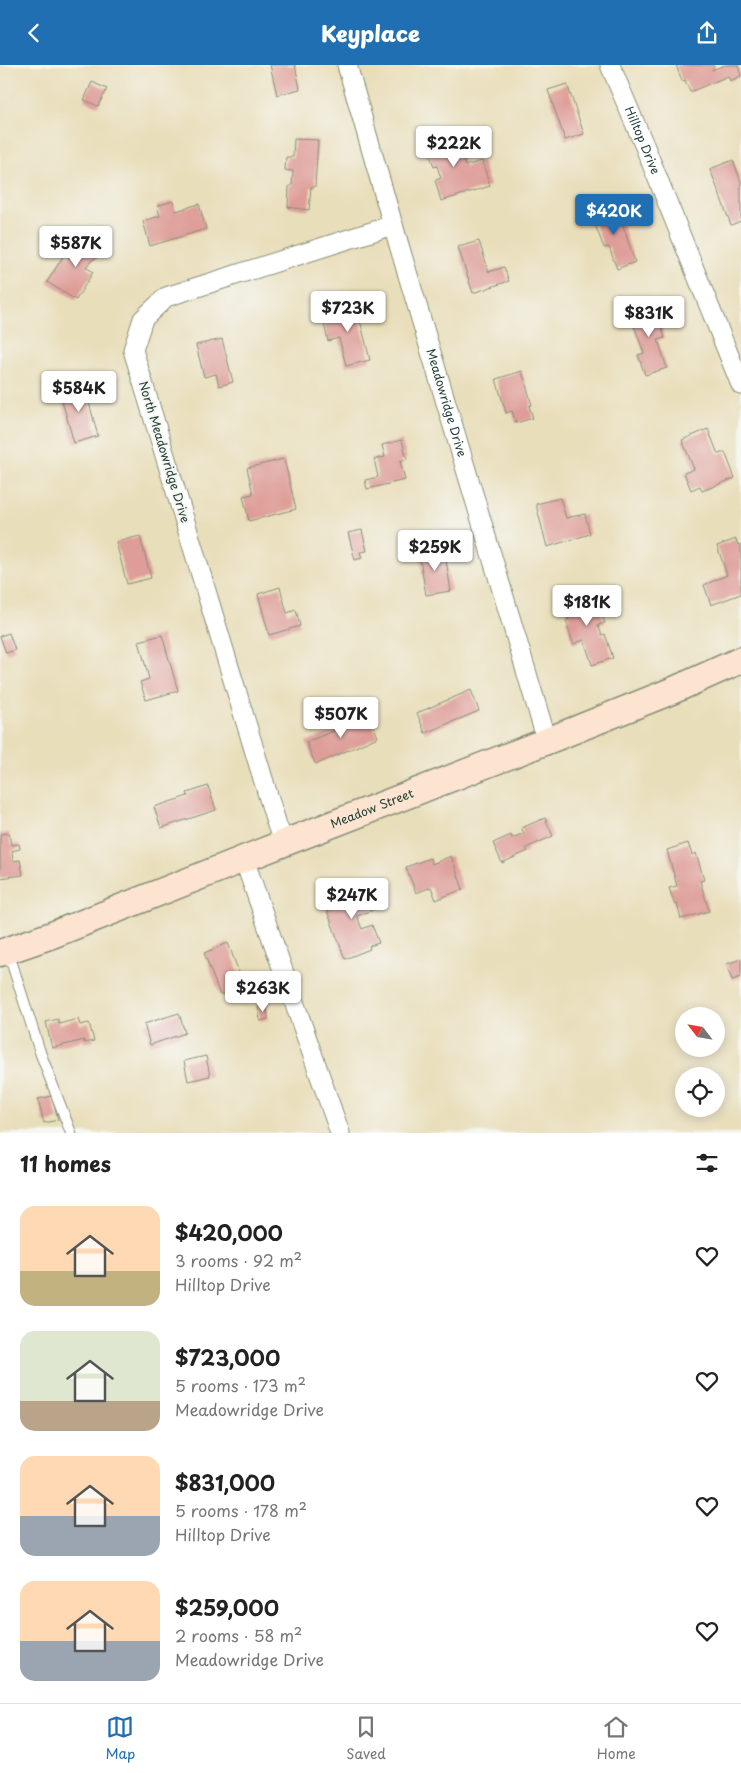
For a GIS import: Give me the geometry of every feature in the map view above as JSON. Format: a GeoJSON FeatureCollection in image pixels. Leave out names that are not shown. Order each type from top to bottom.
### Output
{"type":"FeatureCollection","features":[{"type":"Feature","properties":{"kind":"street","name":"Meadowridge Drive"},"geometry":{"type":"LineString","coordinates":[[347,65],[393,225],[548,741]]}},
{"type":"Feature","properties":{"kind":"street","name":"Hilltop Drive"},"geometry":{"type":"LineString","coordinates":[[610,65],[741,385]]}},
{"type":"Feature","properties":{"kind":"street","name":"North Meadowridge Drive"},"geometry":{"type":"LineString","coordinates":[[284,843],[133,349],[143,319],[166,297],[393,225]]}},
{"type":"Feature","properties":{"kind":"street","name":"Meadow Street"},"geometry":{"type":"LineString","coordinates":[[4,952],[52,935],[548,741],[674,690],[741,660]]}},
{"type":"Feature","properties":{"kind":"street"},"geometry":{"type":"LineString","coordinates":[[244,859],[340,1133]]}},
{"type":"Feature","properties":{"kind":"lane"},"geometry":{"type":"LineString","coordinates":[[4,952],[72,1133]]}},
{"type":"Feature","properties":{"kind":"building"},"geometry":{"type":"Polygon","coordinates":[[[270,65],[295,65],[300,89],[277,95],[270,65]]]}},
{"type":"Feature","properties":{"kind":"building"},"geometry":{"type":"Polygon","coordinates":[[[676,65],[713,65],[712,70],[725,65],[738,65],[741,76],[730,81],[728,76],[690,92],[685,80],[682,81],[676,65]]]}},
{"type":"Feature","properties":{"kind":"building"},"geometry":{"type":"Polygon","coordinates":[[[92,82],[107,89],[98,106],[84,100],[92,82]]]}},
{"type":"Feature","properties":{"kind":"building"},"geometry":{"type":"Polygon","coordinates":[[[567,84],[584,134],[565,140],[548,90],[567,84]]]}},
{"type":"Feature","properties":{"kind":"building"},"geometry":{"type":"Polygon","coordinates":[[[454,130],[465,166],[482,161],[490,186],[441,201],[435,180],[441,178],[437,166],[434,167],[425,138],[454,130]]]}},
{"type":"Feature","properties":{"kind":"building"},"geometry":{"type":"Polygon","coordinates":[[[294,139],[318,140],[315,187],[311,187],[309,210],[288,207],[289,187],[292,185],[293,171],[285,170],[286,157],[293,157],[294,139]]]}},
{"type":"Feature","properties":{"kind":"building"},"geometry":{"type":"Polygon","coordinates":[[[733,160],[741,182],[741,221],[731,225],[710,169],[733,160]]]}},
{"type":"Feature","properties":{"kind":"building"},"geometry":{"type":"Polygon","coordinates":[[[173,201],[176,211],[199,204],[206,229],[150,246],[143,221],[160,216],[157,206],[173,201]]]}},
{"type":"Feature","properties":{"kind":"building"},"geometry":{"type":"Polygon","coordinates":[[[616,205],[635,262],[617,269],[609,247],[604,248],[591,214],[616,205]]]}},
{"type":"Feature","properties":{"kind":"building"},"geometry":{"type":"Polygon","coordinates":[[[93,234],[104,253],[91,261],[86,267],[93,272],[76,300],[47,282],[64,255],[70,257],[75,244],[93,234]]]}},
{"type":"Feature","properties":{"kind":"building"},"geometry":{"type":"Polygon","coordinates":[[[479,241],[489,272],[504,267],[509,281],[473,293],[458,247],[479,241]]]}},
{"type":"Feature","properties":{"kind":"building"},"geometry":{"type":"Polygon","coordinates":[[[355,300],[370,360],[346,366],[339,338],[328,341],[324,324],[334,322],[330,307],[355,300]]]}},
{"type":"Feature","properties":{"kind":"building"},"geometry":{"type":"Polygon","coordinates":[[[653,303],[665,338],[658,340],[667,368],[645,375],[638,355],[644,353],[629,312],[653,303]]]}},
{"type":"Feature","properties":{"kind":"building"},"geometry":{"type":"Polygon","coordinates":[[[222,339],[233,382],[219,386],[216,374],[204,377],[196,345],[222,339]]]}},
{"type":"Feature","properties":{"kind":"building"},"geometry":{"type":"Polygon","coordinates":[[[522,371],[532,405],[529,406],[533,418],[516,423],[512,411],[506,413],[496,379],[522,371]]]}},
{"type":"Feature","properties":{"kind":"building"},"geometry":{"type":"Polygon","coordinates":[[[84,384],[98,436],[74,443],[59,390],[84,384]]]}},
{"type":"Feature","properties":{"kind":"building"},"geometry":{"type":"Polygon","coordinates":[[[708,429],[718,454],[725,452],[735,478],[702,491],[700,486],[691,490],[684,473],[694,469],[682,440],[708,429]]]}},
{"type":"Feature","properties":{"kind":"building"},"geometry":{"type":"Polygon","coordinates":[[[402,440],[407,459],[400,461],[405,480],[367,489],[365,480],[378,477],[374,459],[385,457],[382,445],[402,440]]]}},
{"type":"Feature","properties":{"kind":"building"},"geometry":{"type":"Polygon","coordinates":[[[284,459],[296,509],[249,521],[243,496],[253,494],[247,468],[284,459]]]}},
{"type":"Feature","properties":{"kind":"building"},"geometry":{"type":"Polygon","coordinates":[[[560,498],[566,518],[585,514],[590,534],[547,547],[536,504],[560,498]]]}},
{"type":"Feature","properties":{"kind":"building"},"geometry":{"type":"Polygon","coordinates":[[[362,530],[367,551],[360,552],[362,558],[355,560],[348,533],[362,530]]]}},
{"type":"Feature","properties":{"kind":"building"},"geometry":{"type":"Polygon","coordinates":[[[140,536],[151,578],[127,584],[116,542],[140,536]]]}},
{"type":"Feature","properties":{"kind":"building"},"geometry":{"type":"Polygon","coordinates":[[[736,539],[738,545],[741,544],[741,594],[711,605],[704,585],[727,575],[717,546],[736,539]]]}},
{"type":"Feature","properties":{"kind":"building"},"geometry":{"type":"Polygon","coordinates":[[[444,548],[451,591],[426,595],[419,553],[444,548]]]}},
{"type":"Feature","properties":{"kind":"building"},"geometry":{"type":"Polygon","coordinates":[[[280,587],[287,613],[296,610],[300,626],[269,635],[258,594],[280,587]]]}},
{"type":"Feature","properties":{"kind":"building"},"geometry":{"type":"Polygon","coordinates":[[[587,590],[594,611],[600,609],[605,623],[598,625],[602,635],[605,634],[613,658],[592,665],[584,640],[573,644],[566,620],[569,619],[563,598],[587,590]]]}},
{"type":"Feature","properties":{"kind":"building"},"geometry":{"type":"Polygon","coordinates":[[[9,633],[15,650],[6,653],[0,636],[9,633]]]}},
{"type":"Feature","properties":{"kind":"building"},"geometry":{"type":"Polygon","coordinates":[[[162,635],[178,691],[146,700],[140,682],[149,679],[139,641],[162,635]]]}},
{"type":"Feature","properties":{"kind":"building"},"geometry":{"type":"Polygon","coordinates":[[[471,690],[479,711],[425,733],[417,713],[471,690]]]}},
{"type":"Feature","properties":{"kind":"building"},"geometry":{"type":"Polygon","coordinates":[[[345,716],[349,725],[351,723],[353,727],[371,720],[378,737],[317,764],[315,763],[306,742],[334,731],[330,722],[345,716]]]}},
{"type":"Feature","properties":{"kind":"building"},"geometry":{"type":"Polygon","coordinates":[[[208,786],[216,810],[161,828],[154,807],[188,796],[187,793],[208,786]]]}},
{"type":"Feature","properties":{"kind":"building"},"geometry":{"type":"Polygon","coordinates":[[[545,818],[553,836],[526,848],[528,851],[502,863],[493,843],[511,835],[512,838],[524,833],[521,828],[545,818]]]}},
{"type":"Feature","properties":{"kind":"building"},"geometry":{"type":"Polygon","coordinates":[[[9,833],[11,845],[19,844],[20,849],[12,851],[13,861],[20,860],[23,875],[0,878],[0,834],[9,833]]]}},
{"type":"Feature","properties":{"kind":"building"},"geometry":{"type":"Polygon","coordinates":[[[688,843],[692,855],[696,853],[704,880],[700,881],[709,911],[681,919],[677,904],[675,905],[669,888],[677,886],[667,850],[688,843]]]}},
{"type":"Feature","properties":{"kind":"building"},"geometry":{"type":"Polygon","coordinates":[[[451,856],[463,889],[436,900],[431,887],[416,893],[406,867],[430,858],[432,864],[451,856]]]}},
{"type":"Feature","properties":{"kind":"building"},"geometry":{"type":"Polygon","coordinates":[[[373,887],[380,907],[357,916],[362,929],[372,925],[379,943],[369,946],[370,949],[345,959],[322,897],[346,888],[349,896],[373,887]]]}},
{"type":"Feature","properties":{"kind":"building"},"geometry":{"type":"Polygon","coordinates":[[[228,943],[244,986],[220,995],[204,953],[228,943]]]}},
{"type":"Feature","properties":{"kind":"building"},"geometry":{"type":"Polygon","coordinates":[[[741,959],[741,977],[732,980],[726,964],[741,959]]]}},
{"type":"Feature","properties":{"kind":"building"},"geometry":{"type":"Polygon","coordinates":[[[267,1006],[268,1019],[260,1021],[258,1007],[267,1006]]]}},
{"type":"Feature","properties":{"kind":"building"},"geometry":{"type":"Polygon","coordinates":[[[179,1013],[185,1033],[150,1045],[144,1024],[179,1013]]]}},
{"type":"Feature","properties":{"kind":"building"},"geometry":{"type":"Polygon","coordinates":[[[58,1019],[59,1024],[78,1019],[80,1025],[89,1023],[94,1041],[84,1043],[84,1040],[52,1048],[46,1022],[58,1019]]]}},
{"type":"Feature","properties":{"kind":"building"},"geometry":{"type":"Polygon","coordinates":[[[206,1056],[210,1076],[188,1081],[184,1061],[206,1056]]]}},
{"type":"Feature","properties":{"kind":"building"},"geometry":{"type":"Polygon","coordinates":[[[52,1096],[58,1120],[44,1123],[38,1099],[52,1096]]]}}]}
